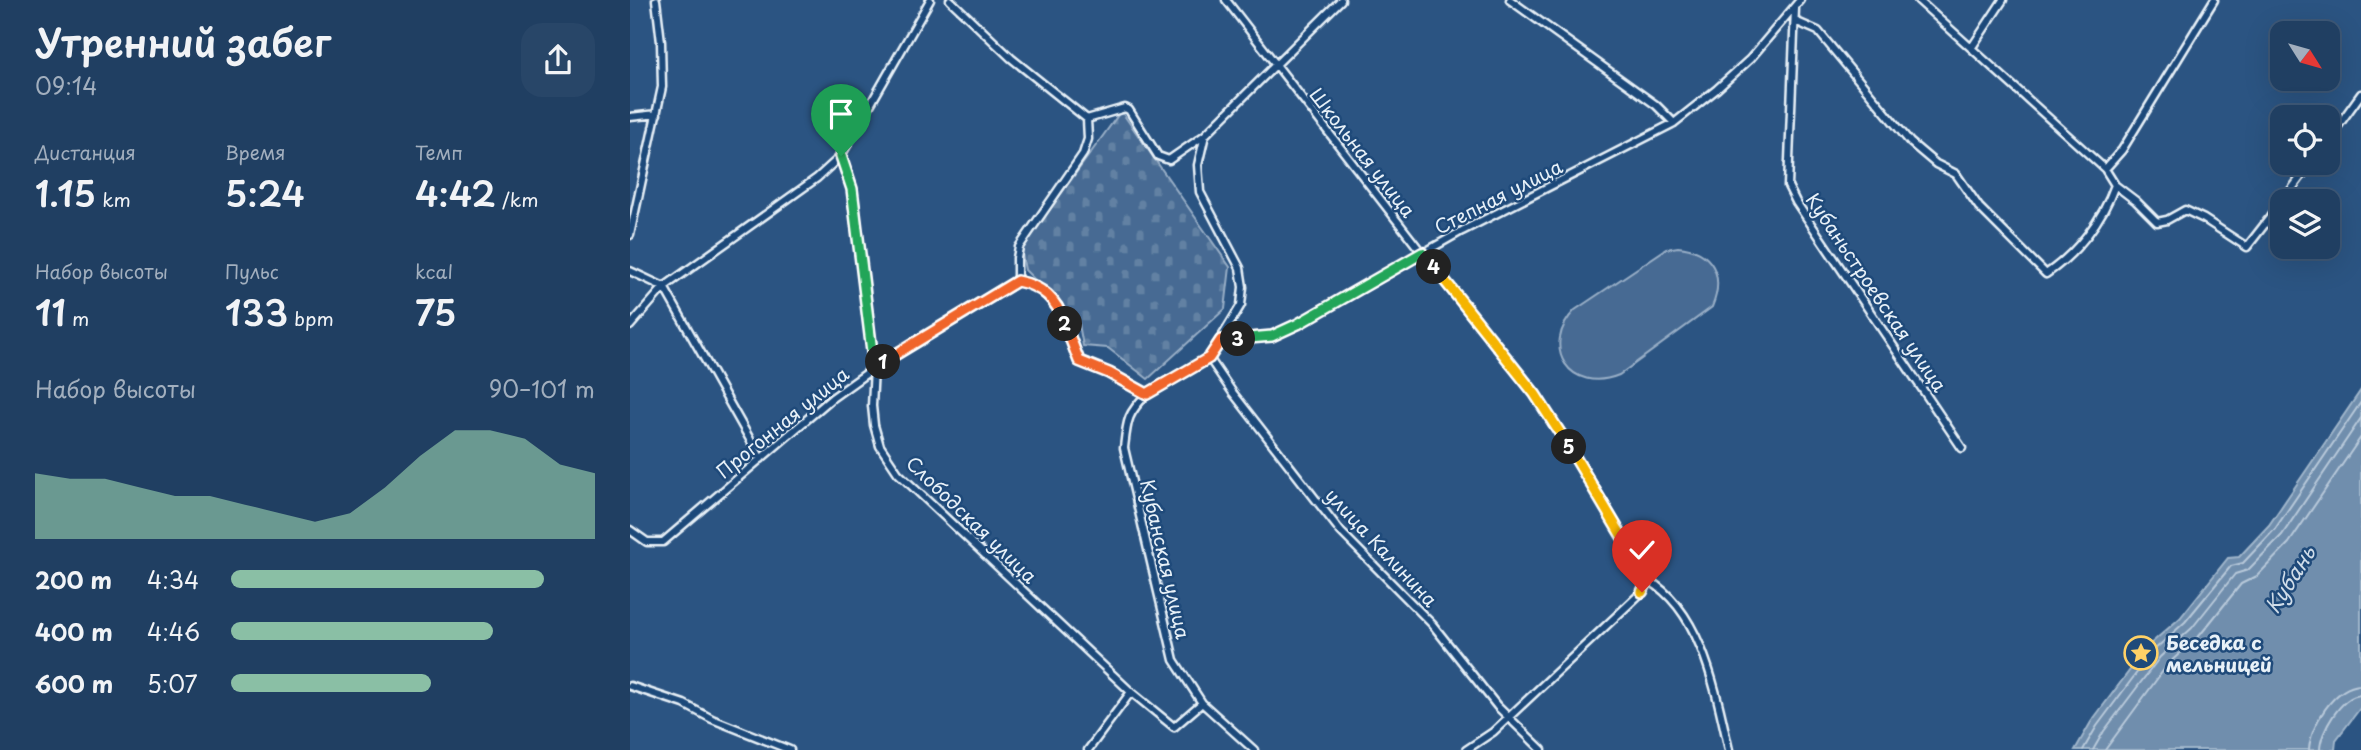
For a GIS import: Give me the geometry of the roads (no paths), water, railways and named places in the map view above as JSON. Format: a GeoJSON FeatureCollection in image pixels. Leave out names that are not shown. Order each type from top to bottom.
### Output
{"type":"FeatureCollection","features":[{"type":"Feature","properties":{"kind":"street"},"geometry":{"type":"LineString","coordinates":[[630,235],[662,87],[656,0]]}},
{"type":"Feature","properties":{"kind":"street"},"geometry":{"type":"LineString","coordinates":[[630,326],[664,287],[817,178],[841,156],[930,0]]}},
{"type":"Feature","properties":{"kind":"street"},"geometry":{"type":"LineString","coordinates":[[950,0],[1011,58],[1087,119],[1088,139],[1083,154],[1019,247],[1017,281],[1035,285],[1058,306],[1079,361],[1109,373],[1147,394],[1209,358],[1241,305],[1240,268],[1200,192],[1198,165],[1205,135]]}},
{"type":"Feature","properties":{"kind":"street","name":"Школьная улица"},"geometry":{"type":"LineString","coordinates":[[1226,0],[1535,394],[1648,580],[1676,602],[1697,636],[1729,750]]}},
{"type":"Feature","properties":{"kind":"street"},"geometry":{"type":"LineString","coordinates":[[1087,119],[1125,108],[1129,110],[1158,156],[1169,160],[1205,135],[1341,0]]}},
{"type":"Feature","properties":{"kind":"street"},"geometry":{"type":"LineString","coordinates":[[1510,0],[1656,105],[1674,123]]}},
{"type":"Feature","properties":{"kind":"street","name":"Степная улица"},"geometry":{"type":"LineString","coordinates":[[1221,340],[1272,336],[1298,324],[1422,253],[1674,123],[1750,59],[1800,0]]}},
{"type":"Feature","properties":{"kind":"street"},"geometry":{"type":"LineString","coordinates":[[1918,0],[2105,169],[2115,185],[2157,222],[2167,220],[2185,210],[2247,247],[2270,218]]}},
{"type":"Feature","properties":{"kind":"street"},"geometry":{"type":"LineString","coordinates":[[1972,47],[2003,0]]}},
{"type":"Feature","properties":{"kind":"street"},"geometry":{"type":"LineString","coordinates":[[2105,169],[2122,150],[2214,0]]}},
{"type":"Feature","properties":{"kind":"street","name":"Кубаньстроевская улица"},"geometry":{"type":"LineString","coordinates":[[1795,8],[1788,186],[1796,202],[1962,449]]}},
{"type":"Feature","properties":{"kind":"street"},"geometry":{"type":"LineString","coordinates":[[1794,21],[1818,31],[1910,142],[1937,164],[1956,174],[1979,206],[2046,274],[2067,259],[2084,240],[2115,185]]}},
{"type":"Feature","properties":{"kind":"street"},"geometry":{"type":"LineString","coordinates":[[2340,123],[2361,94]]}},
{"type":"Feature","properties":{"kind":"street"},"geometry":{"type":"LineString","coordinates":[[630,117],[657,114]]}},
{"type":"Feature","properties":{"kind":"street","name":"Слободская улица"},"geometry":{"type":"LineString","coordinates":[[841,156],[852,189],[874,368],[874,425],[880,446],[898,473],[1131,692],[1174,727],[1202,703]]}},
{"type":"Feature","properties":{"kind":"street"},"geometry":{"type":"LineString","coordinates":[[630,262],[631,271],[664,287],[761,459]]}},
{"type":"Feature","properties":{"kind":"street","name":"Прогонная улица"},"geometry":{"type":"LineString","coordinates":[[630,530],[647,542],[663,542],[832,398],[874,368],[1017,281]]}},
{"type":"Feature","properties":{"kind":"street","name":"улица Калинина"},"geometry":{"type":"LineString","coordinates":[[1209,358],[1334,524],[1432,624],[1508,716],[1542,750]]}},
{"type":"Feature","properties":{"kind":"street","name":"Кубанская улица"},"geometry":{"type":"LineString","coordinates":[[1147,394],[1131,410],[1127,420],[1124,448],[1174,660],[1202,703],[1254,750]]}},
{"type":"Feature","properties":{"kind":"street"},"geometry":{"type":"LineString","coordinates":[[1466,750],[1493,732],[1642,592],[1648,580]]}},
{"type":"Feature","properties":{"kind":"street"},"geometry":{"type":"LineString","coordinates":[[630,686],[684,704],[712,719],[790,750]]}},
{"type":"Feature","properties":{"kind":"street"},"geometry":{"type":"LineString","coordinates":[[1088,750],[1131,692]]}},
{"type":"Feature","properties":{"kind":"water","name":"Кубань"},"geometry":{"type":"Polygon","coordinates":[[[2361,390],[2361,707],[2336,740],[2335,750],[2075,750],[2091,722],[2148,646],[2180,618],[2228,558],[2239,557],[2269,525],[2361,390]]]}},
{"type":"Feature","properties":{"kind":"place","name":"Беседка с мельницей"},"geometry":{"type":"Point","coordinates":[2141,653]}}]}
